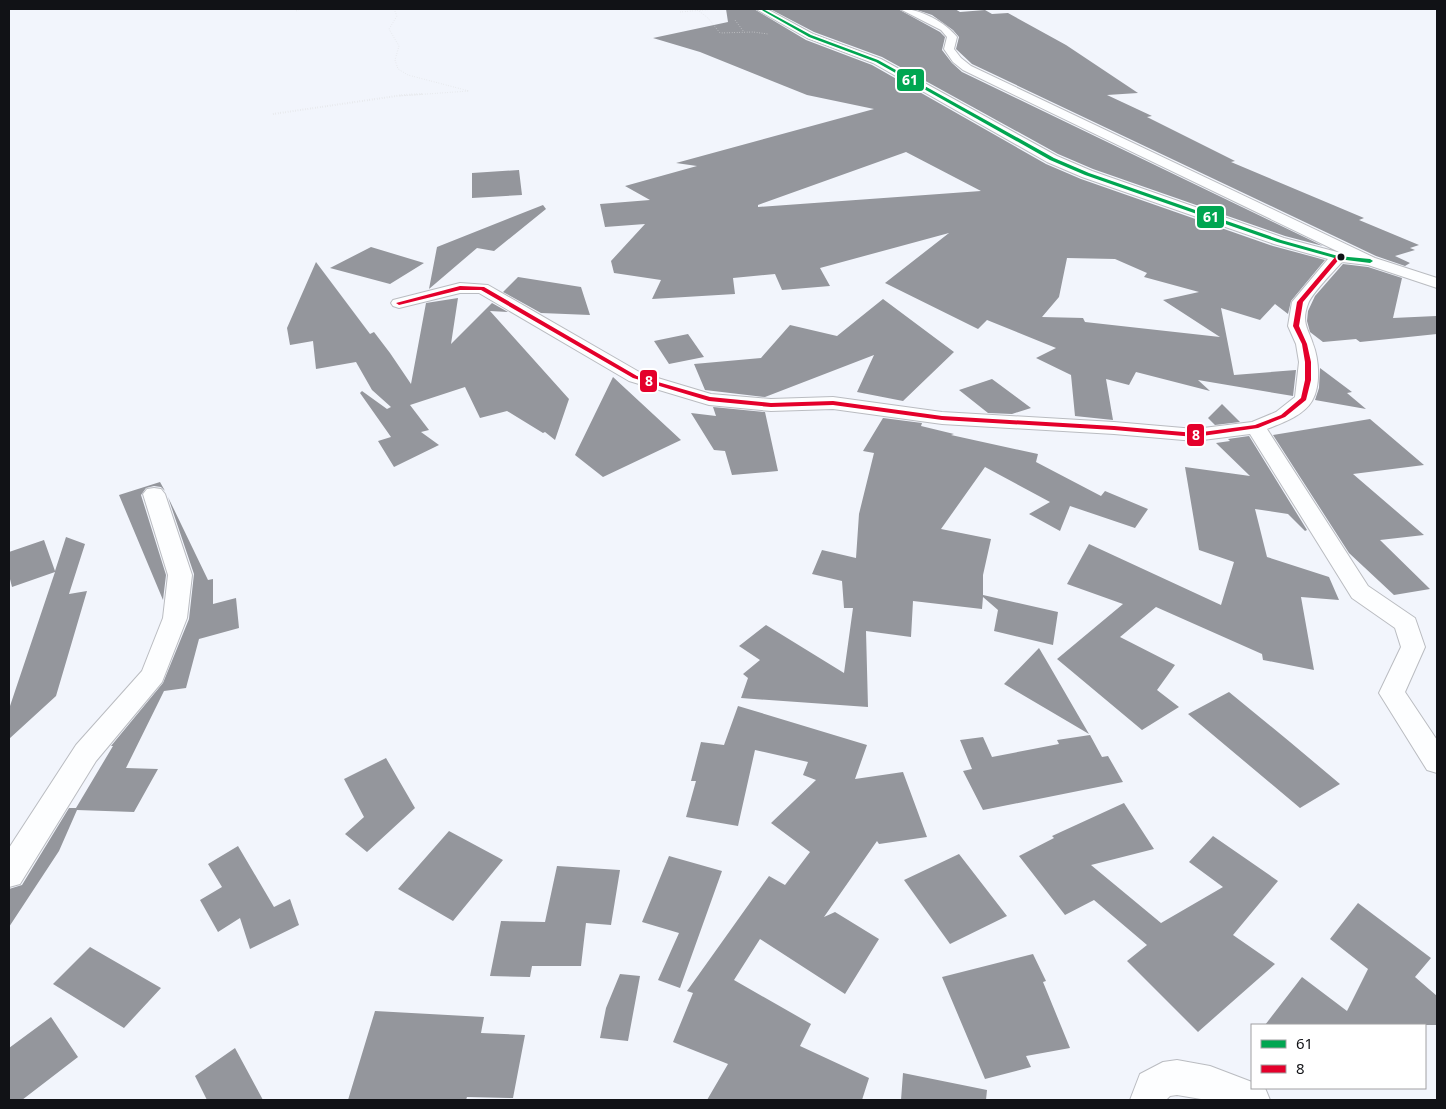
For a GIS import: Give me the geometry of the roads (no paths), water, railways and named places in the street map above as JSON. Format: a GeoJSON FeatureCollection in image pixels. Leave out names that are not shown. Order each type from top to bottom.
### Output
{"type":"FeatureCollection","features":[{"type":"Feature","properties":{"kind":"street"},"geometry":{"type":"LineString","coordinates":[[761,9],[808,34],[877,61],[1052,159],[1087,174],[1279,241],[1338,257],[1370,261]]}},
{"type":"Feature","properties":{"kind":"street"},"geometry":{"type":"LineString","coordinates":[[905,9],[944,28],[952,37],[949,49],[957,60],[967,68],[1122,145],[1370,261],[1410,276],[1437,283]]}},
{"type":"Feature","properties":{"kind":"street"},"geometry":{"type":"LineString","coordinates":[[399,303],[460,288],[482,288],[635,377],[710,399],[771,405],[833,403],[942,418],[1114,428],[1195,435],[1256,427],[1283,416],[1304,399],[1310,365],[1304,339],[1296,326],[1300,302],[1338,257]]}},
{"type":"Feature","properties":{"kind":"street"},"geometry":{"type":"LineString","coordinates":[[1256,427],[1360,592],[1406,624],[1413,647],[1392,693],[1437,762]]}},
{"type":"Feature","properties":{"kind":"street"},"geometry":{"type":"LineString","coordinates":[[9,874],[86,753],[154,675],[175,618],[180,575],[154,494]]}},
{"type":"Feature","properties":{"kind":"street"},"geometry":{"type":"LineString","coordinates":[[1148,1100],[1148,1095],[1155,1084],[1166,1078],[1189,1078],[1211,1084],[1252,1100]]}}]}
